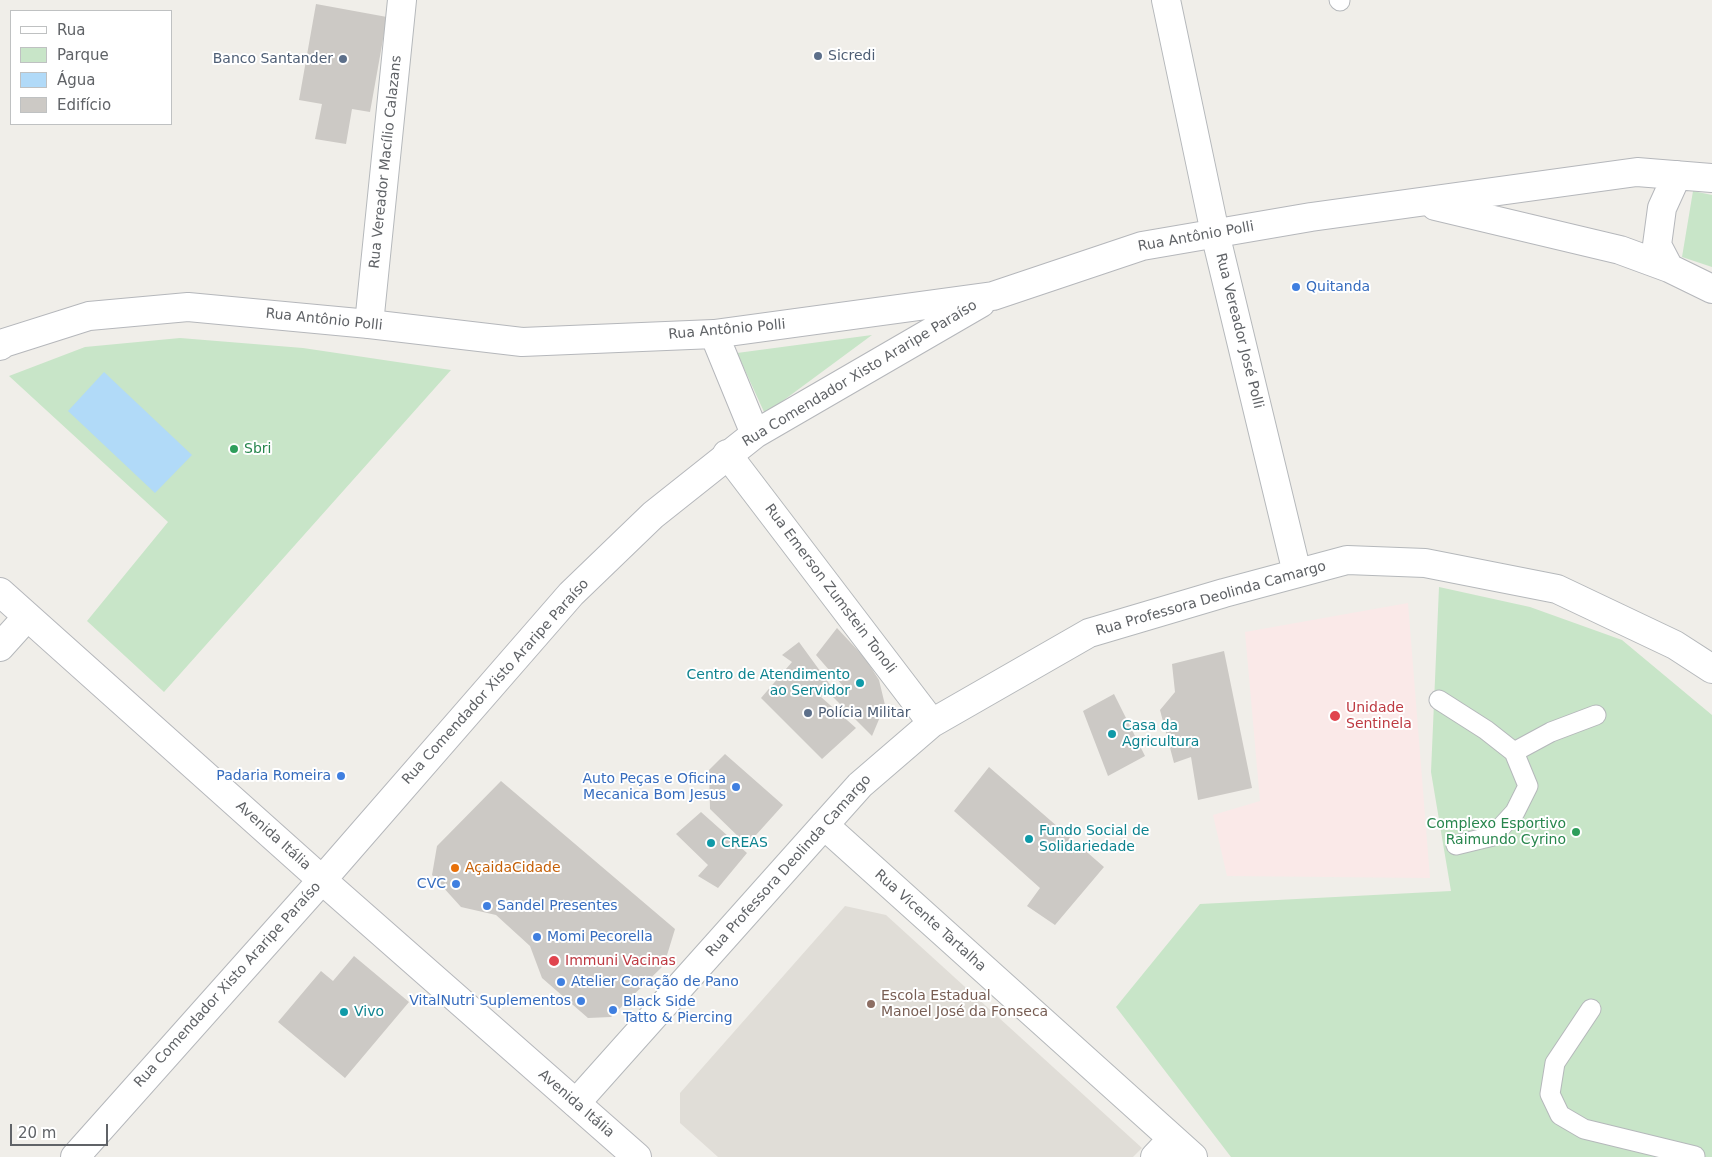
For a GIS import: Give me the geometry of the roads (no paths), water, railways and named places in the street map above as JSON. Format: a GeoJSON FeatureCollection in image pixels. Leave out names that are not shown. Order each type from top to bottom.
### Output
{"type":"FeatureCollection","features":[{"type":"Feature","properties":{"kind":"main road","name":"Rua Vereador Macílio Calazans"},"geometry":{"type":"LineString","coordinates":[[369,324],[402,0]]}},
{"type":"Feature","properties":{"kind":"main road","name":"Rua Vereador José Polli"},"geometry":{"type":"LineString","coordinates":[[1166,0],[1215,233],[1297,573]]}},
{"type":"Feature","properties":{"kind":"main road","name":"Rua Antônio Polli"},"geometry":{"type":"LineString","coordinates":[[0,346],[4,343],[88,316],[188,307],[369,324],[522,342],[714,334],[993,296],[1142,246],[1311,217],[1637,172],[1712,178]]}},
{"type":"Feature","properties":{"kind":"main road"},"geometry":{"type":"LineString","coordinates":[[1669,268],[1657,245],[1662,208],[1677,175]]}},
{"type":"Feature","properties":{"kind":"main road","name":"Rua Antônio Polli"},"geometry":{"type":"LineString","coordinates":[[1419,202],[1620,250],[1669,268],[1712,290]]}},
{"type":"Feature","properties":{"kind":"main road","name":"Rua Comendador Xisto Araripe Paraíso"},"geometry":{"type":"LineString","coordinates":[[77,1156],[322,880],[571,594],[653,515],[755,434],[993,296]]}},
{"type":"Feature","properties":{"kind":"main road"},"geometry":{"type":"LineString","coordinates":[[714,334],[755,434]]}},
{"type":"Feature","properties":{"kind":"main road","name":"Rua Emerson Zumstein Tonoli"},"geometry":{"type":"LineString","coordinates":[[728,454],[932,723]]}},
{"type":"Feature","properties":{"kind":"main road","name":"Rua Professora Deolinda Camargo"},"geometry":{"type":"LineString","coordinates":[[576,1103],[860,785],[932,723],[1090,633],[1224,592],[1347,560],[1425,563],[1557,589],[1675,645],[1712,669]]}},
{"type":"Feature","properties":{"kind":"main road","name":"Avenida Itália"},"geometry":{"type":"LineString","coordinates":[[0,592],[322,880],[637,1157]]}},
{"type":"Feature","properties":{"kind":"main road"},"geometry":{"type":"LineString","coordinates":[[0,647],[27,617]]}},
{"type":"Feature","properties":{"kind":"main road","name":"Rua Vicente Tartalha"},"geometry":{"type":"LineString","coordinates":[[824,825],[1164,1148],[1193,1157]]}},
{"type":"Feature","properties":{"kind":"lane"},"geometry":{"type":"LineString","coordinates":[[1438,700],[1486,730],[1514,752],[1528,786],[1515,812],[1493,836],[1456,846]]}},
{"type":"Feature","properties":{"kind":"lane"},"geometry":{"type":"LineString","coordinates":[[1514,752],[1551,732],[1596,715]]}},
{"type":"Feature","properties":{"kind":"lane"},"geometry":{"type":"LineString","coordinates":[[1591,1009],[1555,1062],[1550,1094],[1560,1115],[1584,1129],[1695,1156]]}},
{"type":"Feature","properties":{"kind":"water"},"geometry":{"type":"Polygon","coordinates":[[[104,372],[192,455],[155,493],[68,411],[104,372]]]}},
{"type":"Feature","properties":{"kind":"place","name":"Sicredi"},"geometry":{"type":"Point","coordinates":[818,56]}},
{"type":"Feature","properties":{"kind":"place","name":"Banco Santander"},"geometry":{"type":"Point","coordinates":[343,59]}},
{"type":"Feature","properties":{"kind":"place","name":"Quitanda"},"geometry":{"type":"Point","coordinates":[1296,287]}},
{"type":"Feature","properties":{"kind":"place","name":"Sbri"},"geometry":{"type":"Point","coordinates":[234,449]}},
{"type":"Feature","properties":{"kind":"place","name":"Centro de Atendimento ao Servidor"},"geometry":{"type":"Point","coordinates":[860,683]}},
{"type":"Feature","properties":{"kind":"place","name":"Polícia Militar"},"geometry":{"type":"Point","coordinates":[808,713]}},
{"type":"Feature","properties":{"kind":"place","name":"Unidade Sentinela"},"geometry":{"type":"Point","coordinates":[1335,716]}},
{"type":"Feature","properties":{"kind":"place","name":"Casa da Agricultura"},"geometry":{"type":"Point","coordinates":[1112,734]}},
{"type":"Feature","properties":{"kind":"place","name":"Padaria Romeira"},"geometry":{"type":"Point","coordinates":[341,776]}},
{"type":"Feature","properties":{"kind":"place","name":"Auto Peças e Oficina Mecanica Bom Jesus"},"geometry":{"type":"Point","coordinates":[736,787]}},
{"type":"Feature","properties":{"kind":"place","name":"Complexo Esportivo Raimundo Cyrino"},"geometry":{"type":"Point","coordinates":[1576,832]}},
{"type":"Feature","properties":{"kind":"place","name":"Fundo Social de Solidariedade"},"geometry":{"type":"Point","coordinates":[1029,839]}},
{"type":"Feature","properties":{"kind":"place","name":"CREAS"},"geometry":{"type":"Point","coordinates":[711,843]}},
{"type":"Feature","properties":{"kind":"place","name":"AçaidaCidade"},"geometry":{"type":"Point","coordinates":[455,868]}},
{"type":"Feature","properties":{"kind":"place","name":"CVC"},"geometry":{"type":"Point","coordinates":[456,884]}},
{"type":"Feature","properties":{"kind":"place","name":"Sandel Presentes"},"geometry":{"type":"Point","coordinates":[487,906]}},
{"type":"Feature","properties":{"kind":"place","name":"Momi Pecorella"},"geometry":{"type":"Point","coordinates":[537,937]}},
{"type":"Feature","properties":{"kind":"place","name":"Immuni Vacinas"},"geometry":{"type":"Point","coordinates":[554,961]}},
{"type":"Feature","properties":{"kind":"place","name":"Atelier Coração de Pano"},"geometry":{"type":"Point","coordinates":[561,982]}},
{"type":"Feature","properties":{"kind":"place","name":"VitalNutri Suplementos"},"geometry":{"type":"Point","coordinates":[581,1001]}},
{"type":"Feature","properties":{"kind":"place","name":"Escola Estadual Manoel José da Fonseca"},"geometry":{"type":"Point","coordinates":[871,1004]}},
{"type":"Feature","properties":{"kind":"place","name":"Black Side Tatto & Piercing"},"geometry":{"type":"Point","coordinates":[613,1010]}},
{"type":"Feature","properties":{"kind":"place","name":"Vivo"},"geometry":{"type":"Point","coordinates":[344,1012]}}]}
